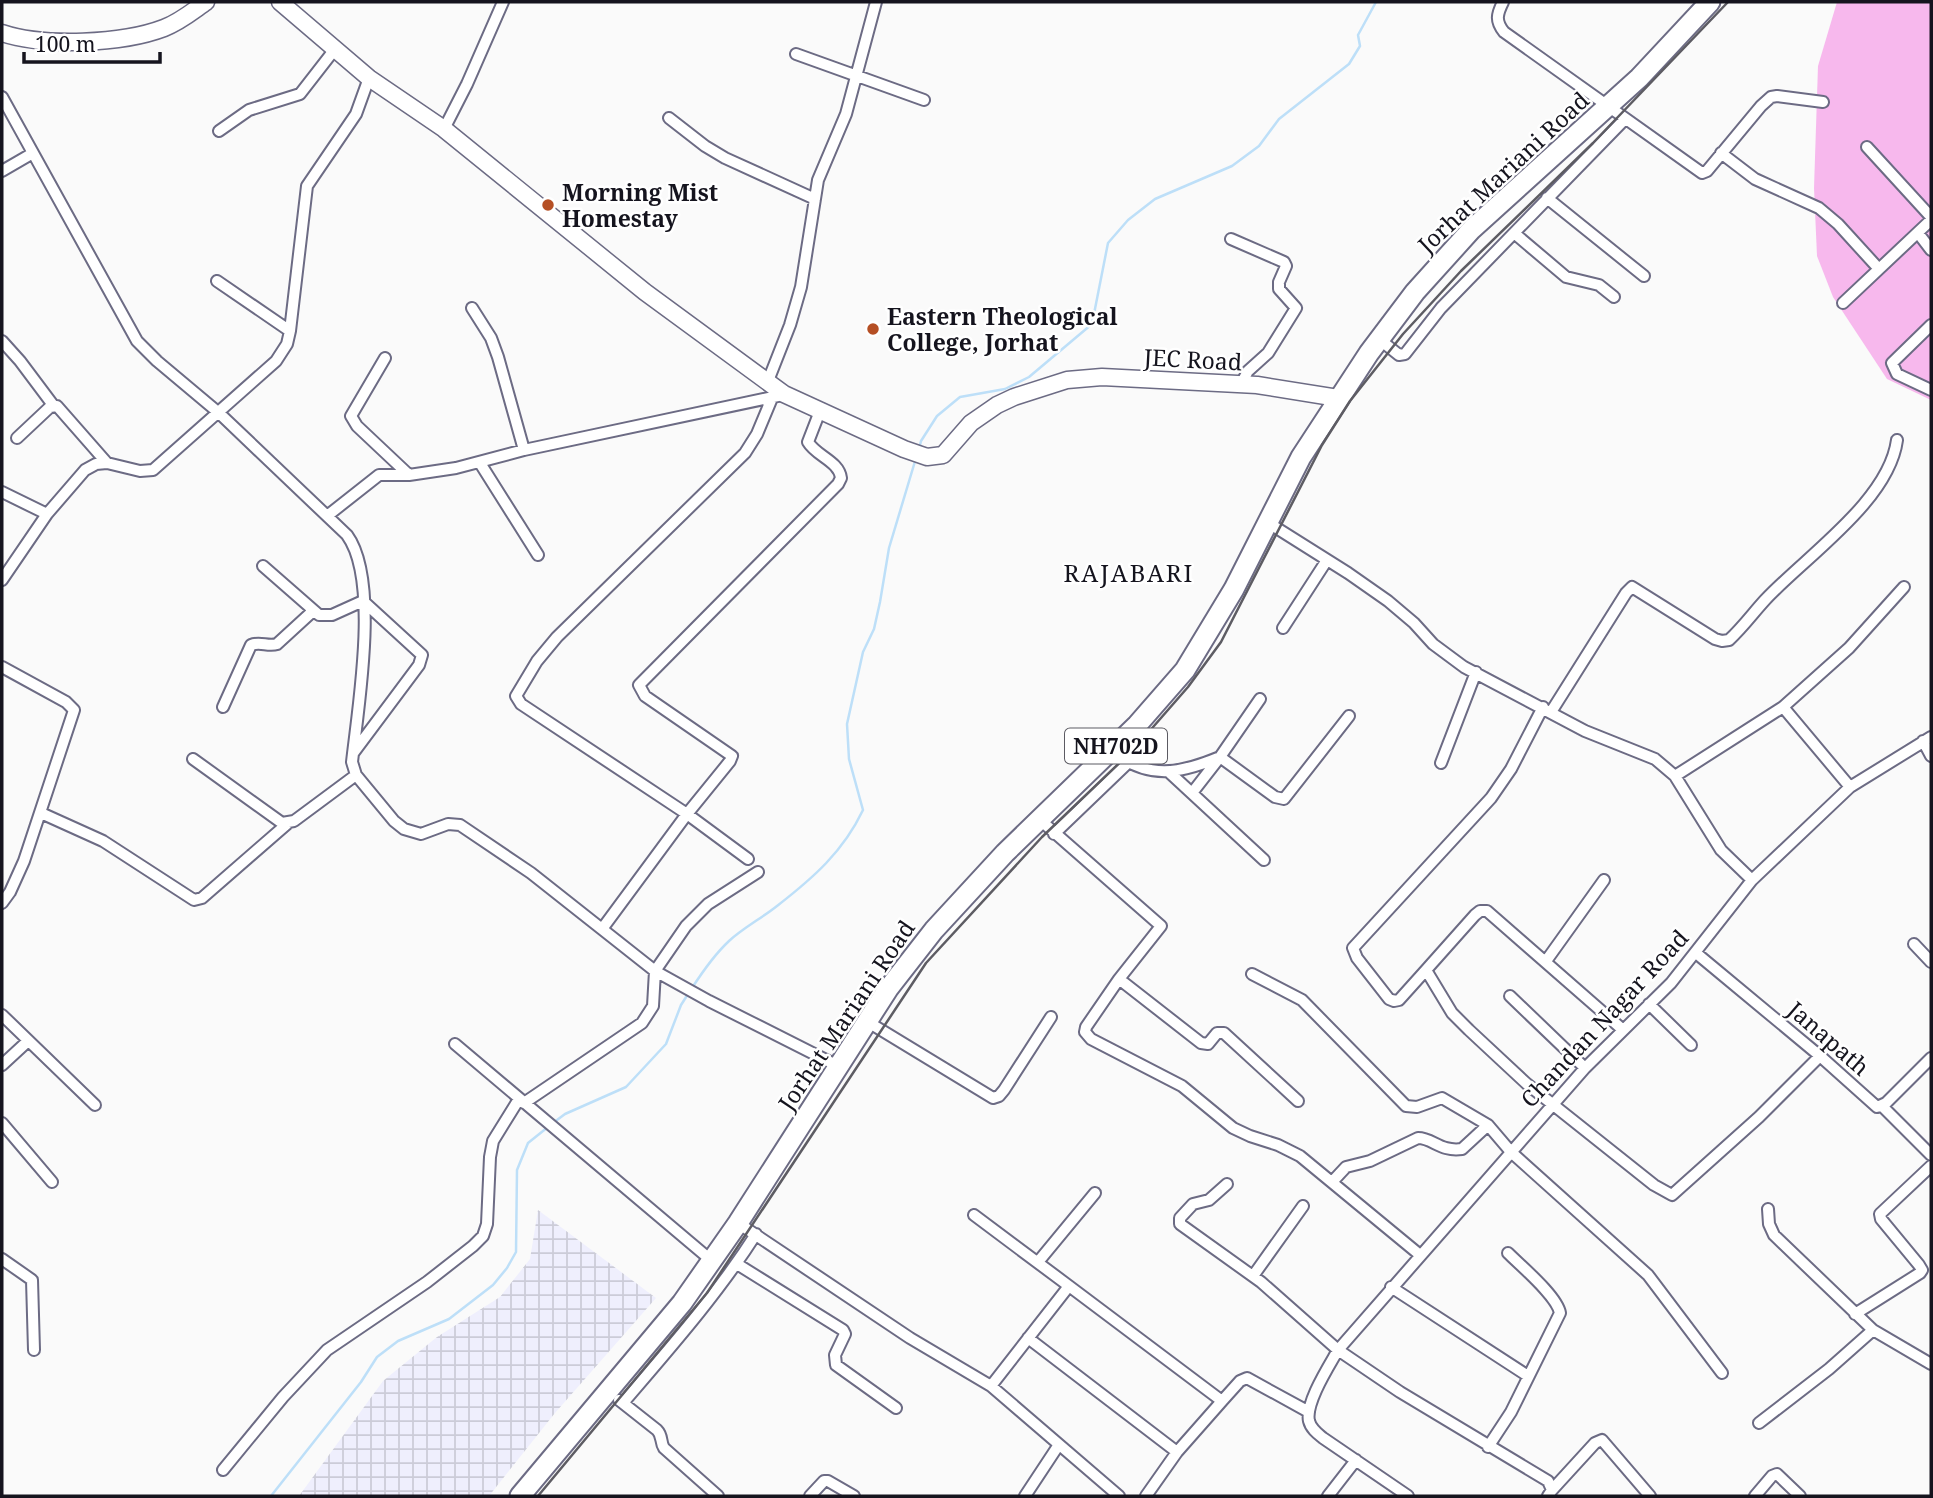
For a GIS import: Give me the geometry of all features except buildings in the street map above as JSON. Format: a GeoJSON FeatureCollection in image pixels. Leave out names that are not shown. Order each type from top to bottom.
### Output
{"type":"FeatureCollection","features":[{"type":"Feature","properties":{"kind":"highway","name":"Jorhat Mariani Road"},"geometry":{"type":"LineString","coordinates":[[520,1496],[615,1397],[738,1223],[888,989],[934,930],[958,901],[1165,696],[1185,670],[1234,589],[1301,457],[1379,339],[1423,282],[1471,230],[1639,78],[1710,2]]}},
{"type":"Feature","properties":{"kind":"street"},"geometry":{"type":"LineString","coordinates":[[2,33],[18,38],[59,43],[128,37],[165,28],[206,2]]}},
{"type":"Feature","properties":{"kind":"street","name":"JEC Road"},"geometry":{"type":"LineString","coordinates":[[280,2],[369,78],[444,129],[645,292],[768,381],[778,396],[820,411],[904,449],[927,457],[943,454],[971,423],[998,405],[1067,380],[1102,377],[1241,384],[1338,398]]}},
{"type":"Feature","properties":{"kind":"street"},"geometry":{"type":"LineString","coordinates":[[444,129],[503,2]]}},
{"type":"Feature","properties":{"kind":"street"},"geometry":{"type":"LineString","coordinates":[[768,381],[790,325],[801,287],[818,180],[842,124],[876,2]]}},
{"type":"Feature","properties":{"kind":"street"},"geometry":{"type":"LineString","coordinates":[[1503,2],[1497,21],[1504,32],[1607,108],[1702,173],[1707,171],[1771,97],[1823,102]]}},
{"type":"Feature","properties":{"kind":"street"},"geometry":{"type":"LineString","coordinates":[[219,131],[249,110],[300,94],[335,49]]}},
{"type":"Feature","properties":{"kind":"street"},"geometry":{"type":"LineString","coordinates":[[796,54],[924,100]]}},
{"type":"Feature","properties":{"kind":"street"},"geometry":{"type":"LineString","coordinates":[[2,580],[47,514],[85,470],[96,464],[107,463],[139,471],[153,470],[276,361],[287,344],[290,331],[307,186],[356,114],[369,78]]}},
{"type":"Feature","properties":{"kind":"street"},"geometry":{"type":"LineString","coordinates":[[2,97],[137,341],[219,413],[356,546],[362,571],[363,663],[352,762],[356,775],[394,821],[404,829],[421,834],[447,824],[460,825],[521,866],[655,971],[838,1066]]}},
{"type":"Feature","properties":{"kind":"street"},"geometry":{"type":"LineString","coordinates":[[669,118],[719,154],[815,198]]}},
{"type":"Feature","properties":{"kind":"street"},"geometry":{"type":"LineString","coordinates":[[1379,339],[1399,355],[1405,354],[1441,308],[1624,120]]}},
{"type":"Feature","properties":{"kind":"street"},"geometry":{"type":"LineString","coordinates":[[1843,303],[1931,218],[1867,148]]}},
{"type":"Feature","properties":{"kind":"street"},"geometry":{"type":"LineString","coordinates":[[2,171],[33,153]]}},
{"type":"Feature","properties":{"kind":"street"},"geometry":{"type":"LineString","coordinates":[[1721,153],[1755,179],[1819,208],[1838,224],[1879,269]]}},
{"type":"Feature","properties":{"kind":"street"},"geometry":{"type":"LineString","coordinates":[[1548,198],[1644,276]]}},
{"type":"Feature","properties":{"kind":"street"},"geometry":{"type":"LineString","coordinates":[[1514,233],[1566,278],[1599,285],[1614,297]]}},
{"type":"Feature","properties":{"kind":"street"},"geometry":{"type":"LineString","coordinates":[[1918,233],[1931,250]]}},
{"type":"Feature","properties":{"kind":"street"},"geometry":{"type":"LineString","coordinates":[[1231,239],[1284,262],[1286,267],[1279,282],[1279,289],[1296,308],[1268,353],[1248,371],[1241,384]]}},
{"type":"Feature","properties":{"kind":"street"},"geometry":{"type":"LineString","coordinates":[[217,281],[290,331]]}},
{"type":"Feature","properties":{"kind":"street"},"geometry":{"type":"LineString","coordinates":[[472,308],[491,338],[498,357],[524,450]]}},
{"type":"Feature","properties":{"kind":"street"},"geometry":{"type":"LineString","coordinates":[[1931,326],[1892,363],[1897,374],[1931,390]]}},
{"type":"Feature","properties":{"kind":"street"},"geometry":{"type":"LineString","coordinates":[[2,341],[53,405],[60,409],[107,463]]}},
{"type":"Feature","properties":{"kind":"street"},"geometry":{"type":"LineString","coordinates":[[385,358],[351,416],[357,426],[410,475]]}},
{"type":"Feature","properties":{"kind":"street"},"geometry":{"type":"LineString","coordinates":[[327,516],[379,475],[410,475],[480,463],[524,450],[778,396]]}},
{"type":"Feature","properties":{"kind":"street"},"geometry":{"type":"LineString","coordinates":[[748,859],[687,814],[521,704],[516,696],[537,661],[558,637],[745,453],[778,396]]}},
{"type":"Feature","properties":{"kind":"street"},"geometry":{"type":"LineString","coordinates":[[17,439],[53,405]]}},
{"type":"Feature","properties":{"kind":"street"},"geometry":{"type":"LineString","coordinates":[[602,929],[732,756],[645,696],[639,685],[838,484],[841,478],[837,468],[808,442],[820,411]]}},
{"type":"Feature","properties":{"kind":"street"},"geometry":{"type":"LineString","coordinates":[[1622,1029],[1487,911],[1480,911],[1402,996],[1394,1001],[1389,999],[1357,958],[1353,948],[1491,798],[1547,710],[1632,587],[1714,639],[1730,640],[1766,599],[1854,516],[1889,467],[1896,452],[1897,440]]}},
{"type":"Feature","properties":{"kind":"street"},"geometry":{"type":"LineString","coordinates":[[480,463],[538,555]]}},
{"type":"Feature","properties":{"kind":"street"},"geometry":{"type":"LineString","coordinates":[[2,492],[47,514]]}},
{"type":"Feature","properties":{"kind":"street"},"geometry":{"type":"LineString","coordinates":[[1267,522],[1388,601],[1442,651],[1476,672],[1596,737],[1655,759],[1675,776],[1721,850],[1752,880]]}},
{"type":"Feature","properties":{"kind":"street"},"geometry":{"type":"LineString","coordinates":[[1283,628],[1327,560]]}},
{"type":"Feature","properties":{"kind":"street"},"geometry":{"type":"LineString","coordinates":[[263,566],[319,615],[328,616],[363,601]]}},
{"type":"Feature","properties":{"kind":"street"},"geometry":{"type":"LineString","coordinates":[[1675,776],[1783,708],[1849,648],[1904,587]]}},
{"type":"Feature","properties":{"kind":"street"},"geometry":{"type":"LineString","coordinates":[[353,754],[422,659],[419,651],[363,601]]}},
{"type":"Feature","properties":{"kind":"street"},"geometry":{"type":"LineString","coordinates":[[223,706],[251,645],[277,644],[313,611]]}},
{"type":"Feature","properties":{"kind":"street"},"geometry":{"type":"LineString","coordinates":[[2,667],[66,702],[74,710],[41,813],[16,880],[2,903]]}},
{"type":"Feature","properties":{"kind":"street"},"geometry":{"type":"LineString","coordinates":[[1441,763],[1476,672]]}},
{"type":"Feature","properties":{"kind":"street"},"geometry":{"type":"LineString","coordinates":[[1192,793],[1259,699]]}},
{"type":"Feature","properties":{"kind":"street"},"geometry":{"type":"LineString","coordinates":[[1783,708],[1850,787]]}},
{"type":"Feature","properties":{"kind":"street"},"geometry":{"type":"LineString","coordinates":[[1220,757],[1275,797],[1284,799],[1349,716]]}},
{"type":"Feature","properties":{"kind":"street"},"geometry":{"type":"LineString","coordinates":[[1927,739],[1931,756]]}},
{"type":"Feature","properties":{"kind":"street","name":"Chandan Nagar Road"},"geometry":{"type":"LineString","coordinates":[[1309,1412],[1324,1374],[1338,1350],[1552,1104],[1622,1029],[1671,983],[1752,880],[1850,787],[1927,739]]}},
{"type":"Feature","properties":{"kind":"street"},"geometry":{"type":"LineString","coordinates":[[1111,751],[1129,762],[1170,773],[1264,860]]}},
{"type":"Feature","properties":{"kind":"street"},"geometry":{"type":"LineString","coordinates":[[1170,773],[1196,767],[1220,757]]}},
{"type":"Feature","properties":{"kind":"street"},"geometry":{"type":"LineString","coordinates":[[193,759],[278,821],[287,824]]}},
{"type":"Feature","properties":{"kind":"street"},"geometry":{"type":"LineString","coordinates":[[1054,834],[1129,762]]}},
{"type":"Feature","properties":{"kind":"street"},"geometry":{"type":"LineString","coordinates":[[41,813],[103,842],[190,899],[198,900],[287,824],[356,775]]}},
{"type":"Feature","properties":{"kind":"street"},"geometry":{"type":"LineString","coordinates":[[1039,819],[1161,926],[1119,979],[1086,1027],[1087,1035],[1182,1086],[1233,1128],[1292,1152],[1420,1255]]}},
{"type":"Feature","properties":{"kind":"street"},"geometry":{"type":"LineString","coordinates":[[223,1471],[300,1378],[327,1350],[427,1282],[483,1236],[487,1224],[490,1157],[500,1127],[525,1104],[642,1023],[653,1006],[655,971],[678,936],[700,911],[758,872]]}},
{"type":"Feature","properties":{"kind":"street"},"geometry":{"type":"LineString","coordinates":[[1546,961],[1604,880]]}},
{"type":"Feature","properties":{"kind":"street"},"geometry":{"type":"LineString","coordinates":[[1914,944],[1931,962]]}},
{"type":"Feature","properties":{"kind":"street","name":"Janapath"},"geometry":{"type":"LineString","coordinates":[[1696,953],[1820,1056],[1871,1103],[1877,1107],[1882,1106],[1931,1155]]}},
{"type":"Feature","properties":{"kind":"street"},"geometry":{"type":"LineString","coordinates":[[1426,970],[1460,1021],[1527,1084],[1654,1185],[1672,1195],[1820,1056]]}},
{"type":"Feature","properties":{"kind":"street"},"geometry":{"type":"LineString","coordinates":[[1252,974],[1302,1000],[1406,1106],[1417,1107],[1442,1098],[1488,1125],[1511,1152],[1648,1275],[1722,1373]]}},
{"type":"Feature","properties":{"kind":"street"},"geometry":{"type":"LineString","coordinates":[[1119,979],[1201,1043],[1208,1044],[1217,1033],[1224,1033],[1298,1101]]}},
{"type":"Feature","properties":{"kind":"street"},"geometry":{"type":"LineString","coordinates":[[1510,996],[1585,1068]]}},
{"type":"Feature","properties":{"kind":"street"},"geometry":{"type":"LineString","coordinates":[[1649,1004],[1691,1045]]}},
{"type":"Feature","properties":{"kind":"street"},"geometry":{"type":"LineString","coordinates":[[2,1015],[95,1105]]}},
{"type":"Feature","properties":{"kind":"street"},"geometry":{"type":"LineString","coordinates":[[868,1022],[993,1098],[1004,1090],[1051,1017]]}},
{"type":"Feature","properties":{"kind":"street"},"geometry":{"type":"LineString","coordinates":[[2,1065],[28,1041]]}},
{"type":"Feature","properties":{"kind":"street"},"geometry":{"type":"LineString","coordinates":[[455,1045],[712,1261]]}},
{"type":"Feature","properties":{"kind":"street"},"geometry":{"type":"LineString","coordinates":[[1882,1106],[1931,1058]]}},
{"type":"Feature","properties":{"kind":"street"},"geometry":{"type":"LineString","coordinates":[[1921,1069],[1931,1078]]}},
{"type":"Feature","properties":{"kind":"street"},"geometry":{"type":"LineString","coordinates":[[2,1123],[52,1182]]}},
{"type":"Feature","properties":{"kind":"street"},"geometry":{"type":"LineString","coordinates":[[1332,1182],[1346,1167],[1370,1161],[1418,1138],[1426,1139],[1440,1147],[1462,1149],[1488,1125]]}},
{"type":"Feature","properties":{"kind":"street"},"geometry":{"type":"LineString","coordinates":[[1855,1314],[1920,1273],[1919,1265],[1881,1219],[1880,1214],[1931,1166]]}},
{"type":"Feature","properties":{"kind":"street"},"geometry":{"type":"LineString","coordinates":[[1227,1184],[1209,1200],[1193,1204],[1179,1222],[1183,1227],[1253,1276],[1338,1350],[1488,1447],[1548,1481],[1550,1493]]}},
{"type":"Feature","properties":{"kind":"street"},"geometry":{"type":"LineString","coordinates":[[1038,1262],[1095,1193]]}},
{"type":"Feature","properties":{"kind":"street"},"geometry":{"type":"LineString","coordinates":[[1253,1276],[1303,1206]]}},
{"type":"Feature","properties":{"kind":"street"},"geometry":{"type":"LineString","coordinates":[[1768,1209],[1769,1224],[1774,1235],[1855,1314],[1873,1330],[1931,1364]]}},
{"type":"Feature","properties":{"kind":"street"},"geometry":{"type":"LineString","coordinates":[[974,1215],[1222,1401]]}},
{"type":"Feature","properties":{"kind":"street"},"geometry":{"type":"LineString","coordinates":[[738,1223],[910,1338],[991,1386],[1119,1496]]}},
{"type":"Feature","properties":{"kind":"street"},"geometry":{"type":"LineString","coordinates":[[718,1496],[664,1448],[657,1430],[615,1397],[696,1318],[756,1234]]}},
{"type":"Feature","properties":{"kind":"street"},"geometry":{"type":"LineString","coordinates":[[1488,1447],[1511,1412],[1558,1318],[1559,1308],[1508,1253]]}},
{"type":"Feature","properties":{"kind":"street"},"geometry":{"type":"LineString","coordinates":[[2,1259],[32,1280],[33,1350]]}},
{"type":"Feature","properties":{"kind":"street"},"geometry":{"type":"LineString","coordinates":[[737,1264],[843,1329],[844,1340],[835,1355],[836,1365],[895,1408]]}},
{"type":"Feature","properties":{"kind":"street"},"geometry":{"type":"LineString","coordinates":[[991,1386],[1069,1286]]}},
{"type":"Feature","properties":{"kind":"street"},"geometry":{"type":"LineString","coordinates":[[1391,1287],[1528,1376]]}},
{"type":"Feature","properties":{"kind":"street"},"geometry":{"type":"LineString","coordinates":[[1759,1423],[1829,1369],[1873,1330]]}},
{"type":"Feature","properties":{"kind":"street"},"geometry":{"type":"LineString","coordinates":[[1028,1338],[1177,1452]]}},
{"type":"Feature","properties":{"kind":"street"},"geometry":{"type":"LineString","coordinates":[[1146,1496],[1177,1452],[1240,1381],[1247,1378],[1309,1412],[1309,1420],[1317,1433],[1408,1496]]}},
{"type":"Feature","properties":{"kind":"street"},"geometry":{"type":"LineString","coordinates":[[1550,1493],[1595,1443],[1602,1440],[1650,1496]]}},
{"type":"Feature","properties":{"kind":"street"},"geometry":{"type":"LineString","coordinates":[[1026,1496],[1058,1446]]}},
{"type":"Feature","properties":{"kind":"street"},"geometry":{"type":"LineString","coordinates":[[1328,1496],[1356,1460]]}},
{"type":"Feature","properties":{"kind":"street"},"geometry":{"type":"LineString","coordinates":[[1755,1496],[1772,1476],[1777,1474],[1800,1496]]}},
{"type":"Feature","properties":{"kind":"street"},"geometry":{"type":"LineString","coordinates":[[810,1496],[819,1485],[828,1481],[854,1496]]}},
{"type":"Feature","properties":{"kind":"shaded area"},"geometry":{"type":"Polygon","coordinates":[[[1837,2],[1931,2],[1931,400],[1887,379],[1833,297],[1817,256],[1814,188],[1818,66],[1837,2]]]}},
{"type":"Feature","properties":{"kind":"shaded area"},"geometry":{"type":"Polygon","coordinates":[[[538,1210],[656,1298],[555,1413],[489,1496],[299,1496],[383,1381],[437,1337],[500,1297],[530,1259],[538,1210]]]}},
{"type":"Feature","properties":{"kind":"waterway"},"geometry":{"type":"LineString","coordinates":[[919,449],[937,416],[960,397],[1005,389],[1029,377],[1092,324],[1108,243],[1128,220],[1155,199],[1232,166],[1259,146],[1279,119],[1349,64],[1360,46],[1358,35],[1376,2]]}},
{"type":"Feature","properties":{"kind":"waterway"},"geometry":{"type":"LineString","coordinates":[[692,988],[709,963],[729,941],[790,896],[826,863],[846,839],[863,810],[849,759],[847,724],[863,652],[874,629],[889,548],[916,458]]}},
{"type":"Feature","properties":{"kind":"waterway"},"geometry":{"type":"LineString","coordinates":[[553,1123],[565,1114],[626,1087],[666,1044],[688,994]]}},
{"type":"Feature","properties":{"kind":"waterway"},"geometry":{"type":"LineString","coordinates":[[271,1496],[361,1382],[377,1357],[398,1341],[449,1319],[493,1285],[507,1268],[516,1252],[517,1170],[528,1143],[548,1127]]}},
{"type":"Feature","properties":{"kind":"railway"},"geometry":{"type":"LineString","coordinates":[[538,1496],[707,1293],[926,963],[1042,837],[1133,750],[1188,687],[1221,642],[1322,445],[1350,401],[1403,334],[1461,271],[1593,143],[1728,2]]}},
{"type":"Feature","properties":{"kind":"place","name":"Morning Mist Homestay"},"geometry":{"type":"Point","coordinates":[548,205]}},
{"type":"Feature","properties":{"kind":"place","name":"Eastern Theological College, Jorhat"},"geometry":{"type":"Point","coordinates":[873,329]}},
{"type":"Feature","properties":{"kind":"district","name":"RAJABARI"},"geometry":{"type":"Point","coordinates":[1129,572]}}]}
